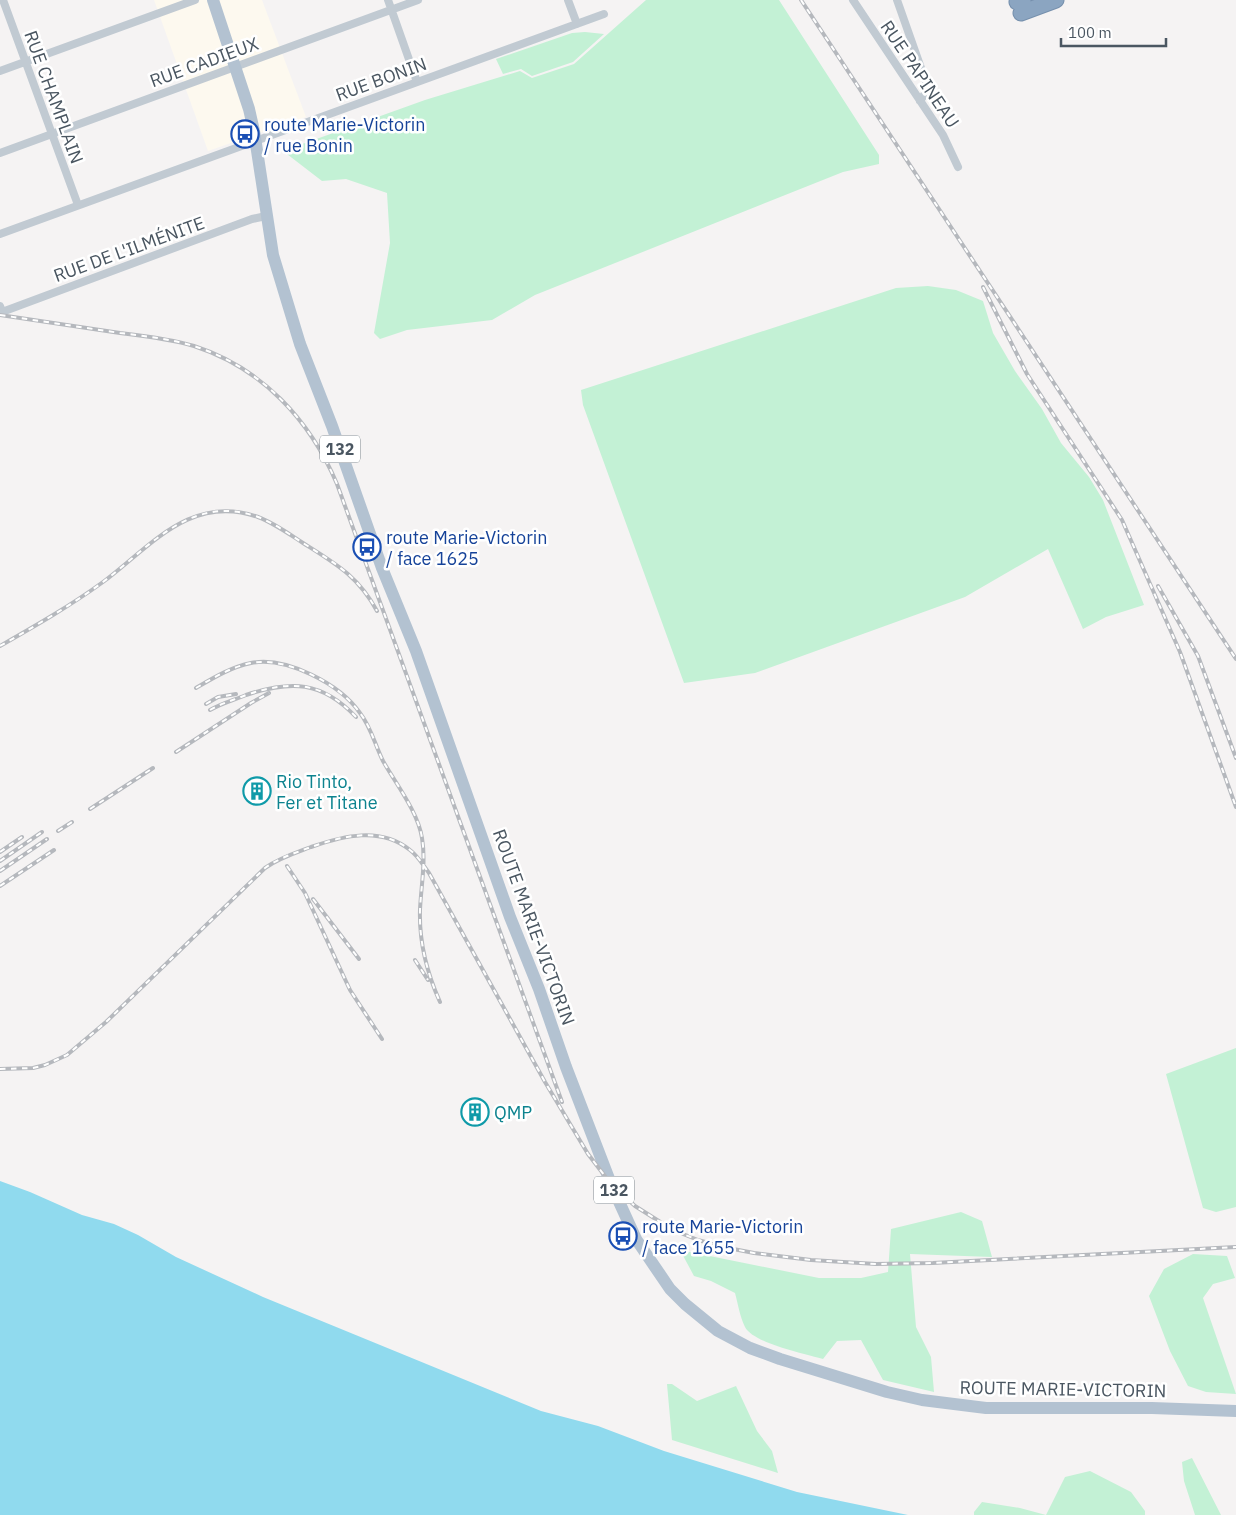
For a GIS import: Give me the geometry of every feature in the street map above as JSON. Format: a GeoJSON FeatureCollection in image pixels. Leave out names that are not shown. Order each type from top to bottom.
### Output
{"type":"FeatureCollection","features":[{"type":"Feature","properties":{"kind":"highway"},"geometry":{"type":"LineString","coordinates":[[1020,5],[1056,0]]}},
{"type":"Feature","properties":{"kind":"main road","name":"ROUTE MARIE-VICTORIN"},"geometry":{"type":"LineString","coordinates":[[213,0],[249,109],[256,141],[273,255],[298,335],[382,568],[419,660],[566,1067],[630,1228],[646,1256],[670,1289],[718,1331],[750,1348],[780,1359],[887,1392],[922,1400],[986,1408],[1152,1408],[1236,1411]]}},
{"type":"Feature","properties":{"kind":"street","name":"RUE CHAMPLAIN"},"geometry":{"type":"LineString","coordinates":[[3,0],[78,205]]}},
{"type":"Feature","properties":{"kind":"street"},"geometry":{"type":"LineString","coordinates":[[0,71],[195,0]]}},
{"type":"Feature","properties":{"kind":"street"},"geometry":{"type":"LineString","coordinates":[[388,0],[417,82]]}},
{"type":"Feature","properties":{"kind":"street","name":"RUE CADIEUX"},"geometry":{"type":"LineString","coordinates":[[0,153],[418,0]]}},
{"type":"Feature","properties":{"kind":"street"},"geometry":{"type":"LineString","coordinates":[[568,0],[577,24]]}},
{"type":"Feature","properties":{"kind":"street","name":"RUE PAPINEAU"},"geometry":{"type":"LineString","coordinates":[[853,0],[943,135],[958,167]]}},
{"type":"Feature","properties":{"kind":"street"},"geometry":{"type":"LineString","coordinates":[[897,0],[926,82],[926,92],[920,101]]}},
{"type":"Feature","properties":{"kind":"street","name":"RUE BONIN"},"geometry":{"type":"LineString","coordinates":[[0,234],[604,14]]}},
{"type":"Feature","properties":{"kind":"street","name":"RUE DE L'ILMÉNITE"},"geometry":{"type":"LineString","coordinates":[[1,309],[252,219],[266,216]]}},
{"type":"Feature","properties":{"kind":"shaded area"},"geometry":{"type":"Polygon","coordinates":[[[154,0],[262,0],[306,117],[208,151],[154,0]]]}},
{"type":"Feature","properties":{"kind":"green space"},"geometry":{"type":"Polygon","coordinates":[[[646,0],[779,0],[879,155],[879,164],[843,172],[535,295],[492,320],[407,330],[380,339],[374,333],[390,243],[387,193],[346,179],[322,181],[283,151],[425,100],[520,71],[532,78],[574,64],[646,0]]]}},
{"type":"Feature","properties":{"kind":"green space"},"geometry":{"type":"Polygon","coordinates":[[[572,33],[604,34],[573,62],[532,76],[521,69],[503,74],[496,59],[572,33]]]}},
{"type":"Feature","properties":{"kind":"green space"},"geometry":{"type":"Polygon","coordinates":[[[928,286],[956,290],[983,301],[993,333],[1015,371],[1042,409],[1061,443],[1089,477],[1103,500],[1144,605],[1106,617],[1083,629],[1048,549],[965,597],[755,673],[684,683],[583,405],[581,390],[896,288],[928,286]]]}},
{"type":"Feature","properties":{"kind":"green space"},"geometry":{"type":"Polygon","coordinates":[[[1236,1048],[1236,1207],[1216,1212],[1203,1208],[1166,1074],[1236,1048]]]}},
{"type":"Feature","properties":{"kind":"green space"},"geometry":{"type":"Polygon","coordinates":[[[961,1212],[982,1221],[992,1257],[910,1254],[916,1327],[931,1357],[934,1392],[883,1380],[861,1340],[837,1341],[823,1359],[780,1347],[758,1338],[745,1327],[735,1293],[711,1281],[694,1276],[680,1250],[819,1278],[861,1278],[888,1272],[891,1229],[961,1212]]]}},
{"type":"Feature","properties":{"kind":"green space"},"geometry":{"type":"Polygon","coordinates":[[[1193,1254],[1227,1256],[1235,1278],[1213,1284],[1203,1298],[1236,1394],[1206,1392],[1188,1386],[1170,1351],[1149,1296],[1164,1269],[1193,1254]]]}},
{"type":"Feature","properties":{"kind":"green space"},"geometry":{"type":"Polygon","coordinates":[[[667,1384],[672,1384],[697,1401],[736,1386],[757,1431],[772,1451],[778,1473],[672,1440],[667,1384]]]}},
{"type":"Feature","properties":{"kind":"green space"},"geometry":{"type":"Polygon","coordinates":[[[1192,1458],[1221,1515],[1195,1515],[1184,1481],[1182,1462],[1192,1458]]]}},
{"type":"Feature","properties":{"kind":"green space"},"geometry":{"type":"Polygon","coordinates":[[[1090,1471],[1131,1492],[1145,1511],[1145,1515],[1046,1515],[1065,1477],[1090,1471]]]}},
{"type":"Feature","properties":{"kind":"green space"},"geometry":{"type":"Polygon","coordinates":[[[982,1502],[1020,1508],[1046,1515],[974,1515],[974,1512],[982,1502]]]}},
{"type":"Feature","properties":{"kind":"water"},"geometry":{"type":"Polygon","coordinates":[[[0,1181],[82,1215],[114,1224],[138,1235],[176,1257],[263,1297],[541,1411],[598,1426],[664,1451],[797,1492],[908,1515],[0,1515],[0,1181]]]}},
{"type":"Feature","properties":{"kind":"railway"},"geometry":{"type":"LineString","coordinates":[[801,0],[1236,659]]}},
{"type":"Feature","properties":{"kind":"railway"},"geometry":{"type":"LineString","coordinates":[[983,287],[1027,374],[1122,520],[1180,652],[1236,807]]}},
{"type":"Feature","properties":{"kind":"railway"},"geometry":{"type":"LineString","coordinates":[[0,315],[167,340],[194,346],[219,356],[262,382],[281,399],[313,439],[337,484],[562,1102]]}},
{"type":"Feature","properties":{"kind":"railway"},"geometry":{"type":"LineString","coordinates":[[0,646],[91,591],[173,527],[192,518],[212,512],[234,511],[270,522],[345,572],[362,589],[377,611]]}},
{"type":"Feature","properties":{"kind":"railway"},"geometry":{"type":"LineString","coordinates":[[1158,586],[1198,656],[1236,758]]}},
{"type":"Feature","properties":{"kind":"railway"},"geometry":{"type":"LineString","coordinates":[[196,688],[236,667],[265,662],[280,664],[311,674],[326,683],[351,702],[364,718],[383,761],[406,798],[420,828],[424,856],[420,910],[422,946],[431,980],[440,1002]]}},
{"type":"Feature","properties":{"kind":"railway"},"geometry":{"type":"LineString","coordinates":[[210,710],[262,690],[292,686],[318,690],[331,696],[356,717]]}},
{"type":"Feature","properties":{"kind":"railway"},"geometry":{"type":"LineString","coordinates":[[176,752],[269,693]]}},
{"type":"Feature","properties":{"kind":"railway"},"geometry":{"type":"LineString","coordinates":[[206,704],[218,697],[236,694]]}},
{"type":"Feature","properties":{"kind":"railway"},"geometry":{"type":"LineString","coordinates":[[90,809],[153,768]]}},
{"type":"Feature","properties":{"kind":"railway"},"geometry":{"type":"LineString","coordinates":[[58,831],[72,822]]}},
{"type":"Feature","properties":{"kind":"railway"},"geometry":{"type":"LineString","coordinates":[[0,861],[42,832]]}},
{"type":"Feature","properties":{"kind":"railway"},"geometry":{"type":"LineString","coordinates":[[0,1069],[33,1068],[67,1055],[106,1022],[270,864],[336,839],[361,835],[374,836],[386,838],[410,850],[429,873],[545,1082],[588,1154],[611,1184],[635,1206],[673,1230],[698,1240],[754,1253],[811,1260],[876,1264],[933,1263],[1236,1247]]}},
{"type":"Feature","properties":{"kind":"railway"},"geometry":{"type":"LineString","coordinates":[[0,852],[22,837]]}},
{"type":"Feature","properties":{"kind":"railway"},"geometry":{"type":"LineString","coordinates":[[0,871],[47,839]]}},
{"type":"Feature","properties":{"kind":"railway"},"geometry":{"type":"LineString","coordinates":[[0,886],[54,850]]}},
{"type":"Feature","properties":{"kind":"railway"},"geometry":{"type":"LineString","coordinates":[[287,866],[305,893],[350,990],[382,1039]]}},
{"type":"Feature","properties":{"kind":"railway"},"geometry":{"type":"LineString","coordinates":[[313,899],[359,959]]}},
{"type":"Feature","properties":{"kind":"railway"},"geometry":{"type":"LineString","coordinates":[[415,960],[428,980]]}},
{"type":"Feature","properties":{"kind":"place","name":"route Marie-Victorin / rue Bonin"},"geometry":{"type":"Point","coordinates":[245,134]}},
{"type":"Feature","properties":{"kind":"place","name":"route Marie-Victorin / face 1625"},"geometry":{"type":"Point","coordinates":[367,547]}},
{"type":"Feature","properties":{"kind":"place","name":"Rio Tinto, Fer et Titane"},"geometry":{"type":"Point","coordinates":[257,791]}},
{"type":"Feature","properties":{"kind":"place","name":"QMP"},"geometry":{"type":"Point","coordinates":[475,1112]}},
{"type":"Feature","properties":{"kind":"place","name":"route Marie-Victorin / face 1655"},"geometry":{"type":"Point","coordinates":[623,1236]}}]}
